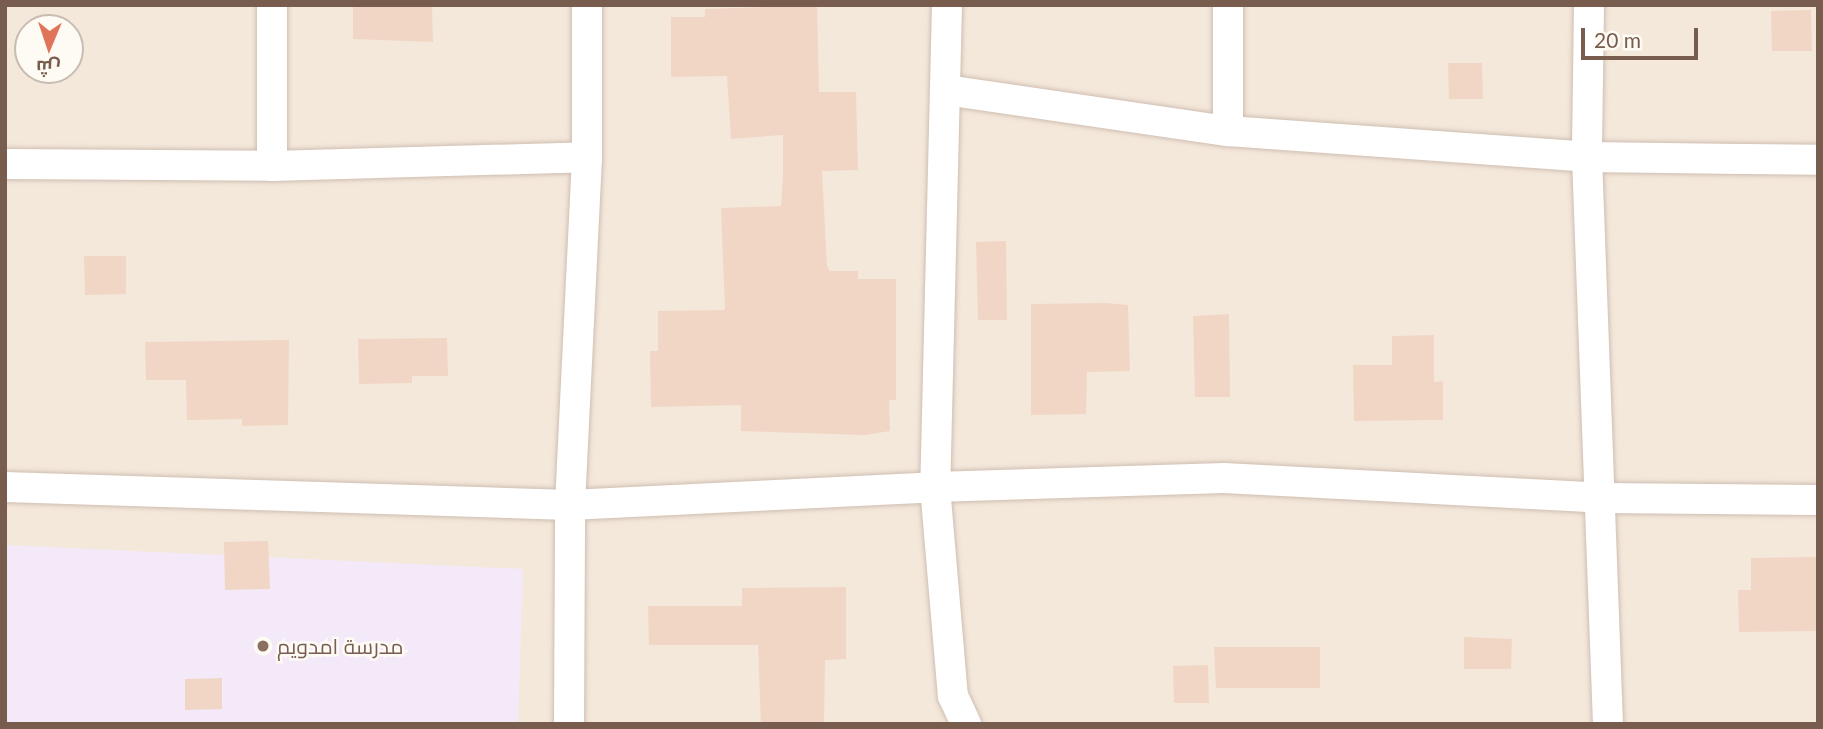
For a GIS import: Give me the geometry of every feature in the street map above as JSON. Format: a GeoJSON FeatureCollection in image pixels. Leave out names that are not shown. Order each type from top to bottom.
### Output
{"type":"FeatureCollection","features":[{"type":"Feature","properties":{"kind":"street"},"geometry":{"type":"LineString","coordinates":[[272,5],[272,166]]}},
{"type":"Feature","properties":{"kind":"street"},"geometry":{"type":"LineString","coordinates":[[569,724],[570,505],[587,157],[587,5]]}},
{"type":"Feature","properties":{"kind":"street"},"geometry":{"type":"LineString","coordinates":[[947,5],[935,486],[953,696],[966,724]]}},
{"type":"Feature","properties":{"kind":"street"},"geometry":{"type":"LineString","coordinates":[[1228,5],[1228,131]]}},
{"type":"Feature","properties":{"kind":"street"},"geometry":{"type":"LineString","coordinates":[[1589,5],[1587,157],[1602,498],[1608,724]]}},
{"type":"Feature","properties":{"kind":"street"},"geometry":{"type":"LineString","coordinates":[[946,90],[1228,131],[1587,157],[1818,160]]}},
{"type":"Feature","properties":{"kind":"street"},"geometry":{"type":"LineString","coordinates":[[5,164],[272,166],[587,157]]}},
{"type":"Feature","properties":{"kind":"street"},"geometry":{"type":"LineString","coordinates":[[5,487],[570,505],[935,486],[1224,478],[1602,498],[1818,500]]}},
{"type":"Feature","properties":{"kind":"shaded area"},"geometry":{"type":"Polygon","coordinates":[[[5,5],[1818,5],[1818,724],[5,724],[5,5]]]}},
{"type":"Feature","properties":{"kind":"shaded area","name":"مدرسة امدويم"},"geometry":{"type":"Polygon","coordinates":[[[5,545],[523,569],[518,724],[5,724],[5,545]]]}},
{"type":"Feature","properties":{"kind":"building"},"geometry":{"type":"Polygon","coordinates":[[[353,5],[432,5],[433,42],[353,39],[353,5]]]}},
{"type":"Feature","properties":{"kind":"building"},"geometry":{"type":"Polygon","coordinates":[[[817,5],[819,92],[856,92],[858,170],[822,171],[827,266],[830,271],[858,271],[858,279],[896,279],[896,400],[889,400],[890,431],[865,435],[741,431],[741,405],[651,407],[650,351],[658,351],[658,311],[725,310],[721,208],[781,206],[783,175],[783,135],[731,139],[727,76],[671,77],[671,17],[705,17],[705,9],[817,5]]]}},
{"type":"Feature","properties":{"kind":"building"},"geometry":{"type":"Polygon","coordinates":[[[1811,10],[1812,51],[1772,51],[1771,11],[1811,10]]]}},
{"type":"Feature","properties":{"kind":"building"},"geometry":{"type":"Polygon","coordinates":[[[1448,63],[1482,63],[1483,99],[1449,99],[1448,63]]]}},
{"type":"Feature","properties":{"kind":"building"},"geometry":{"type":"Polygon","coordinates":[[[1006,241],[1007,320],[978,320],[976,242],[1006,241]]]}},
{"type":"Feature","properties":{"kind":"building"},"geometry":{"type":"Polygon","coordinates":[[[84,256],[126,256],[126,294],[85,295],[84,256]]]}},
{"type":"Feature","properties":{"kind":"building"},"geometry":{"type":"Polygon","coordinates":[[[1031,304],[1128,305],[1130,371],[1087,372],[1086,414],[1031,415],[1031,304]]]}},
{"type":"Feature","properties":{"kind":"building"},"geometry":{"type":"Polygon","coordinates":[[[1229,314],[1230,397],[1195,397],[1193,316],[1229,314]]]}},
{"type":"Feature","properties":{"kind":"building"},"geometry":{"type":"Polygon","coordinates":[[[1434,335],[1434,382],[1443,381],[1443,420],[1354,421],[1353,365],[1392,365],[1392,336],[1434,335]]]}},
{"type":"Feature","properties":{"kind":"building"},"geometry":{"type":"Polygon","coordinates":[[[447,338],[448,376],[412,376],[412,383],[359,384],[358,339],[447,338]]]}},
{"type":"Feature","properties":{"kind":"building"},"geometry":{"type":"Polygon","coordinates":[[[289,340],[288,425],[242,426],[242,419],[187,420],[186,380],[146,380],[145,342],[289,340]]]}},
{"type":"Feature","properties":{"kind":"building"},"geometry":{"type":"Polygon","coordinates":[[[268,541],[270,589],[225,590],[224,542],[268,541]]]}},
{"type":"Feature","properties":{"kind":"building"},"geometry":{"type":"Polygon","coordinates":[[[1818,557],[1818,631],[1739,632],[1738,590],[1751,590],[1751,558],[1818,557]]]}},
{"type":"Feature","properties":{"kind":"building"},"geometry":{"type":"Polygon","coordinates":[[[846,587],[846,659],[825,660],[824,724],[761,724],[758,645],[649,645],[648,606],[742,606],[742,588],[846,587]]]}},
{"type":"Feature","properties":{"kind":"building"},"geometry":{"type":"Polygon","coordinates":[[[1464,637],[1512,639],[1511,669],[1464,669],[1464,637]]]}},
{"type":"Feature","properties":{"kind":"building"},"geometry":{"type":"Polygon","coordinates":[[[1214,647],[1320,647],[1320,688],[1216,688],[1214,647]]]}},
{"type":"Feature","properties":{"kind":"building"},"geometry":{"type":"Polygon","coordinates":[[[1208,665],[1209,703],[1174,703],[1173,666],[1208,665]]]}},
{"type":"Feature","properties":{"kind":"building"},"geometry":{"type":"Polygon","coordinates":[[[222,678],[222,709],[185,710],[185,679],[222,678]]]}},
{"type":"Feature","properties":{"kind":"place","name":"مدرسة امدويم"},"geometry":{"type":"Point","coordinates":[263,646]}}]}
